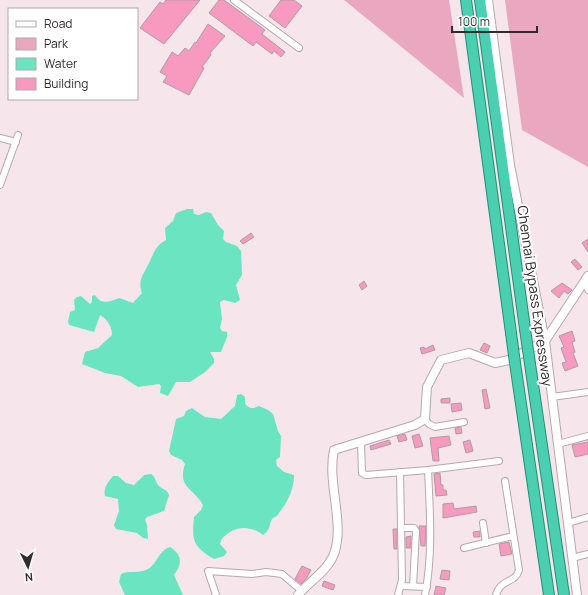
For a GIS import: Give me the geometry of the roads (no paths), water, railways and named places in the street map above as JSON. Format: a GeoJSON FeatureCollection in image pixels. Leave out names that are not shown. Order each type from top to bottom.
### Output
{"type":"FeatureCollection","features":[{"type":"Feature","properties":{"kind":"highway","name":"Chennai Bypass Expressway"},"geometry":{"type":"LineString","coordinates":[[466,0],[515,363],[549,595]]}},
{"type":"Feature","properties":{"kind":"highway","name":"Chennai Bypass Expressway"},"geometry":{"type":"LineString","coordinates":[[480,0],[507,165],[525,329],[564,595]]}},
{"type":"Feature","properties":{"kind":"street"},"geometry":{"type":"LineString","coordinates":[[234,0],[299,48]]}},
{"type":"Feature","properties":{"kind":"street"},"geometry":{"type":"LineString","coordinates":[[488,0],[500,121]]}},
{"type":"Feature","properties":{"kind":"street"},"geometry":{"type":"LineString","coordinates":[[0,138],[17,138],[0,185]]}},
{"type":"Feature","properties":{"kind":"street"},"geometry":{"type":"LineString","coordinates":[[507,165],[545,341],[577,595]]}},
{"type":"Feature","properties":{"kind":"street"},"geometry":{"type":"LineString","coordinates":[[464,422],[435,426],[429,424],[425,419],[427,387],[441,360],[469,353],[495,363],[509,360],[545,341],[586,278]]}},
{"type":"Feature","properties":{"kind":"street"},"geometry":{"type":"LineString","coordinates":[[586,278],[588,290]]}},
{"type":"Feature","properties":{"kind":"street"},"geometry":{"type":"LineString","coordinates":[[552,397],[588,392]]}},
{"type":"Feature","properties":{"kind":"street"},"geometry":{"type":"LineString","coordinates":[[216,595],[208,571],[252,574],[266,572],[282,574],[301,594],[320,575],[335,552],[338,535],[331,462],[334,450],[415,425],[425,419]]}},
{"type":"Feature","properties":{"kind":"street"},"geometry":{"type":"LineString","coordinates":[[558,444],[588,436]]}},
{"type":"Feature","properties":{"kind":"street"},"geometry":{"type":"LineString","coordinates":[[361,442],[362,472],[364,474],[428,470],[499,461]]}},
{"type":"Feature","properties":{"kind":"street"},"geometry":{"type":"LineString","coordinates":[[425,595],[430,567],[431,524],[428,470]]}},
{"type":"Feature","properties":{"kind":"street"},"geometry":{"type":"LineString","coordinates":[[398,595],[401,586],[400,472]]}},
{"type":"Feature","properties":{"kind":"street"},"geometry":{"type":"LineString","coordinates":[[496,595],[501,585],[515,577],[518,573],[505,481]]}},
{"type":"Feature","properties":{"kind":"street"},"geometry":{"type":"LineString","coordinates":[[568,523],[588,517]]}},
{"type":"Feature","properties":{"kind":"street"},"geometry":{"type":"LineString","coordinates":[[483,523],[486,543]]}},
{"type":"Feature","properties":{"kind":"street"},"geometry":{"type":"LineString","coordinates":[[401,528],[414,528],[416,531],[413,586]]}},
{"type":"Feature","properties":{"kind":"street"},"geometry":{"type":"LineString","coordinates":[[464,548],[513,536]]}},
{"type":"Feature","properties":{"kind":"street"},"geometry":{"type":"LineString","coordinates":[[572,558],[588,554]]}},
{"type":"Feature","properties":{"kind":"street"},"geometry":{"type":"LineString","coordinates":[[401,586],[427,587]]}},
{"type":"Feature","properties":{"kind":"water"},"geometry":{"type":"Polygon","coordinates":[[[187,209],[193,209],[194,214],[199,215],[206,212],[211,213],[218,225],[224,231],[223,239],[226,242],[237,246],[241,251],[242,275],[236,285],[240,300],[235,303],[224,300],[220,302],[222,319],[220,328],[222,331],[227,332],[227,337],[221,352],[210,352],[214,359],[214,363],[205,372],[190,382],[176,382],[168,396],[160,393],[161,386],[159,384],[138,387],[121,376],[105,373],[82,364],[85,352],[98,348],[112,335],[110,326],[100,315],[94,332],[69,325],[68,322],[70,312],[75,310],[74,300],[77,297],[81,296],[90,304],[92,302],[92,296],[95,295],[100,300],[106,302],[119,298],[133,303],[142,293],[140,284],[143,274],[157,247],[166,240],[165,228],[173,221],[176,213],[187,209]]]}},
{"type":"Feature","properties":{"kind":"water"},"geometry":{"type":"Polygon","coordinates":[[[241,394],[245,397],[245,404],[248,407],[253,408],[259,406],[273,414],[281,436],[280,457],[276,460],[277,466],[284,472],[294,475],[293,486],[285,504],[278,515],[272,519],[266,533],[263,535],[258,531],[246,528],[235,529],[225,535],[221,540],[220,544],[227,552],[224,556],[214,559],[201,550],[195,542],[193,531],[194,517],[201,510],[203,505],[185,483],[183,472],[185,464],[182,460],[171,455],[169,451],[176,419],[184,416],[186,411],[192,408],[205,417],[221,419],[235,406],[237,395],[241,394]]]}},
{"type":"Feature","properties":{"kind":"water"},"geometry":{"type":"Polygon","coordinates":[[[151,474],[159,486],[169,495],[164,511],[147,517],[145,520],[148,539],[143,538],[137,533],[116,529],[114,525],[119,511],[118,499],[105,496],[105,488],[108,483],[113,476],[118,476],[126,483],[134,485],[144,475],[151,474]]]}},
{"type":"Feature","properties":{"kind":"water"},"geometry":{"type":"Polygon","coordinates":[[[170,547],[179,556],[179,567],[174,575],[183,595],[125,595],[119,582],[121,574],[148,569],[154,564],[163,551],[170,547]]]}}]}
